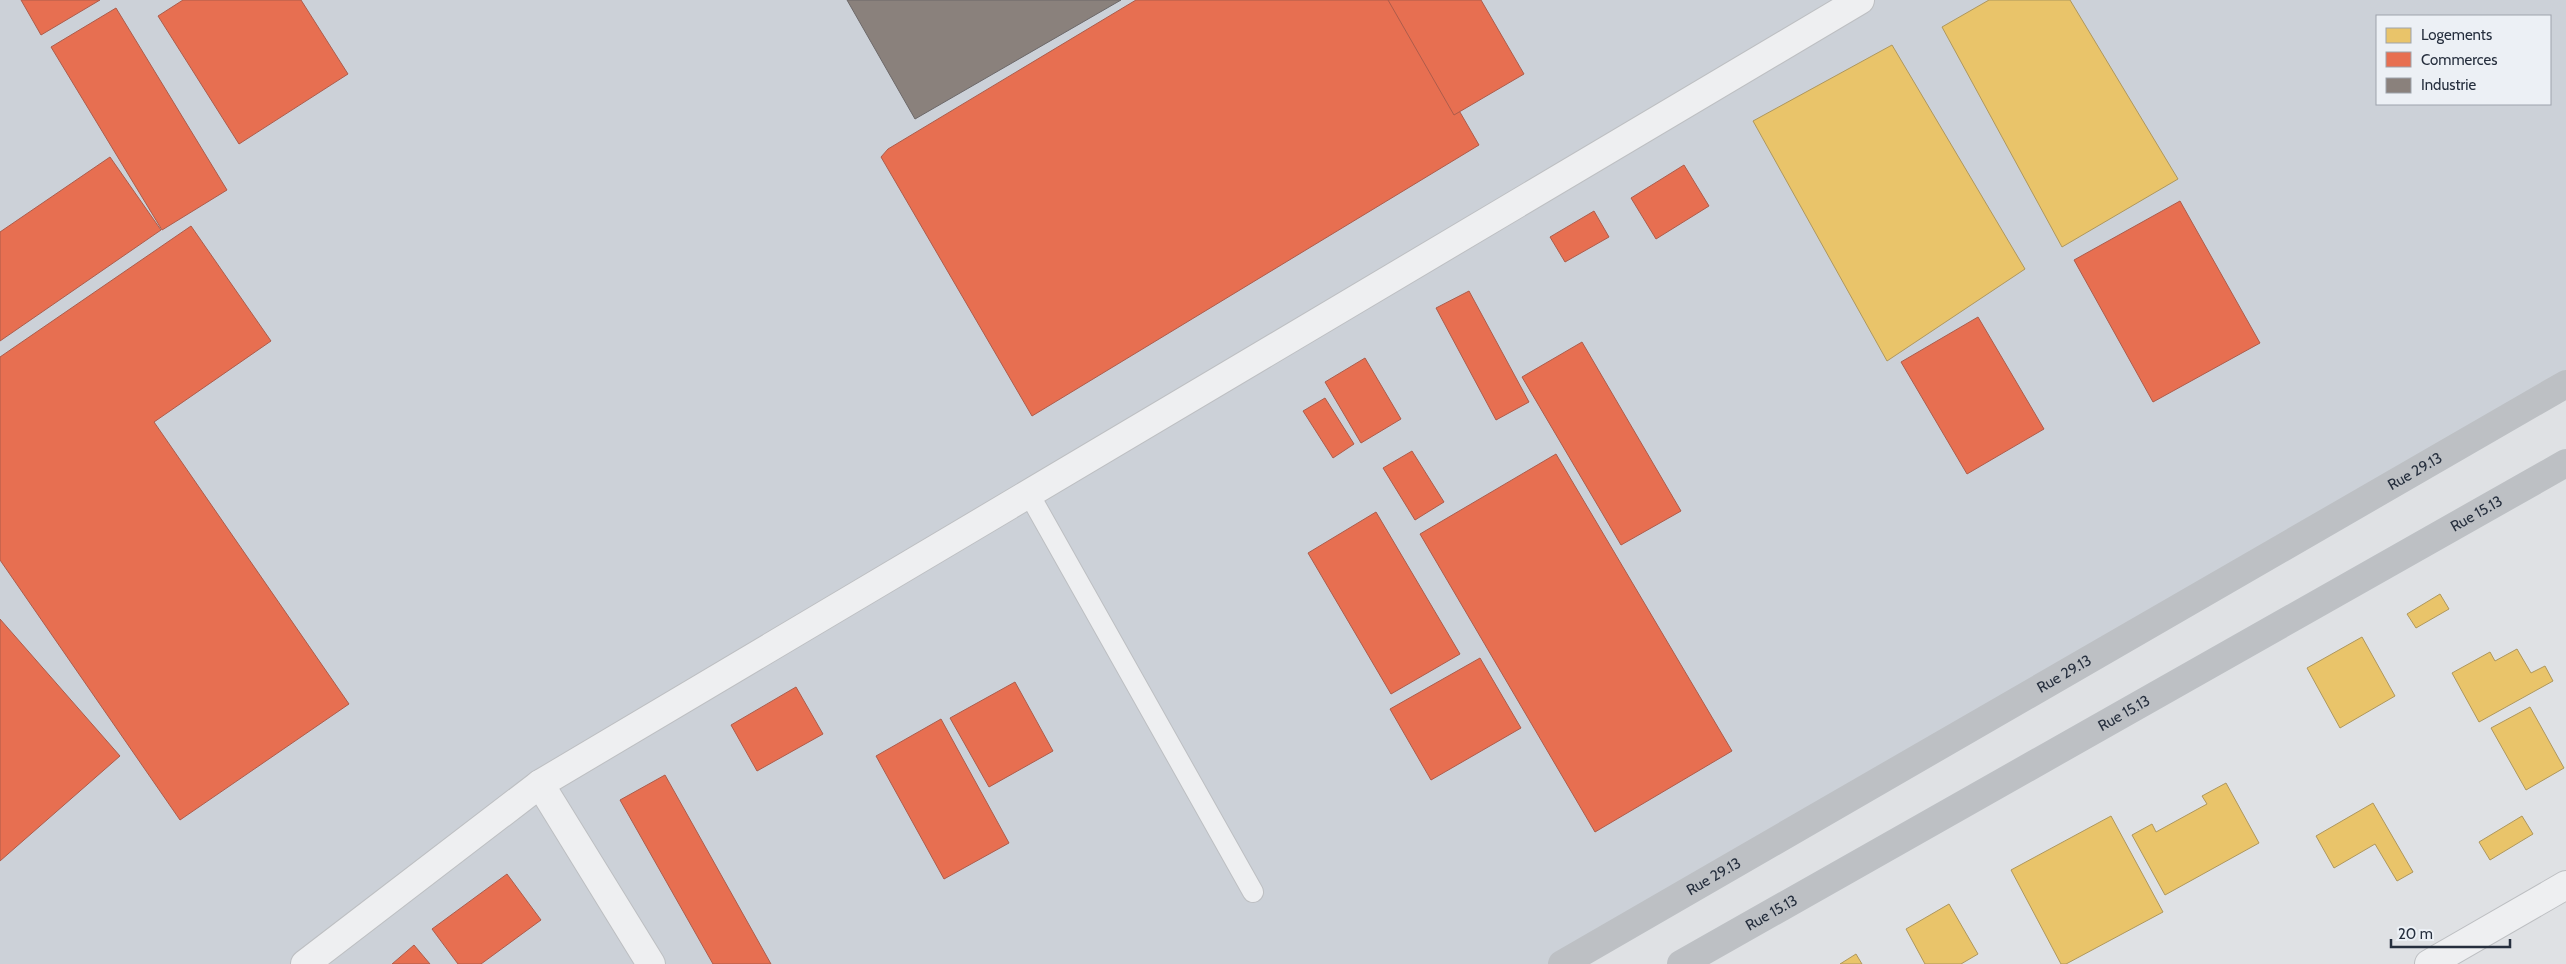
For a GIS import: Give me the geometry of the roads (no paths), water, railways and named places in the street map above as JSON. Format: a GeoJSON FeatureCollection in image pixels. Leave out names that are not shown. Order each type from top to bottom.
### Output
{"type":"FeatureCollection","features":[{"type":"Feature","properties":{"kind":"main road","name":"Rue 29.13"},"geometry":{"type":"LineString","coordinates":[[1562,964],[1592,956],[2566,384]]}},
{"type":"Feature","properties":{"kind":"main road","name":"Rue 15.13"},"geometry":{"type":"LineString","coordinates":[[1681,964],[2566,463]]}},
{"type":"Feature","properties":{"kind":"street"},"geometry":{"type":"LineString","coordinates":[[305,964],[540,784],[1860,0]]}},
{"type":"Feature","properties":{"kind":"street"},"geometry":{"type":"LineString","coordinates":[[540,784],[651,964]]}},
{"type":"Feature","properties":{"kind":"street"},"geometry":{"type":"LineString","coordinates":[[2429,964],[2566,885]]}},
{"type":"Feature","properties":{"kind":"lane"},"geometry":{"type":"LineString","coordinates":[[1029,494],[1253,892]]}}]}
